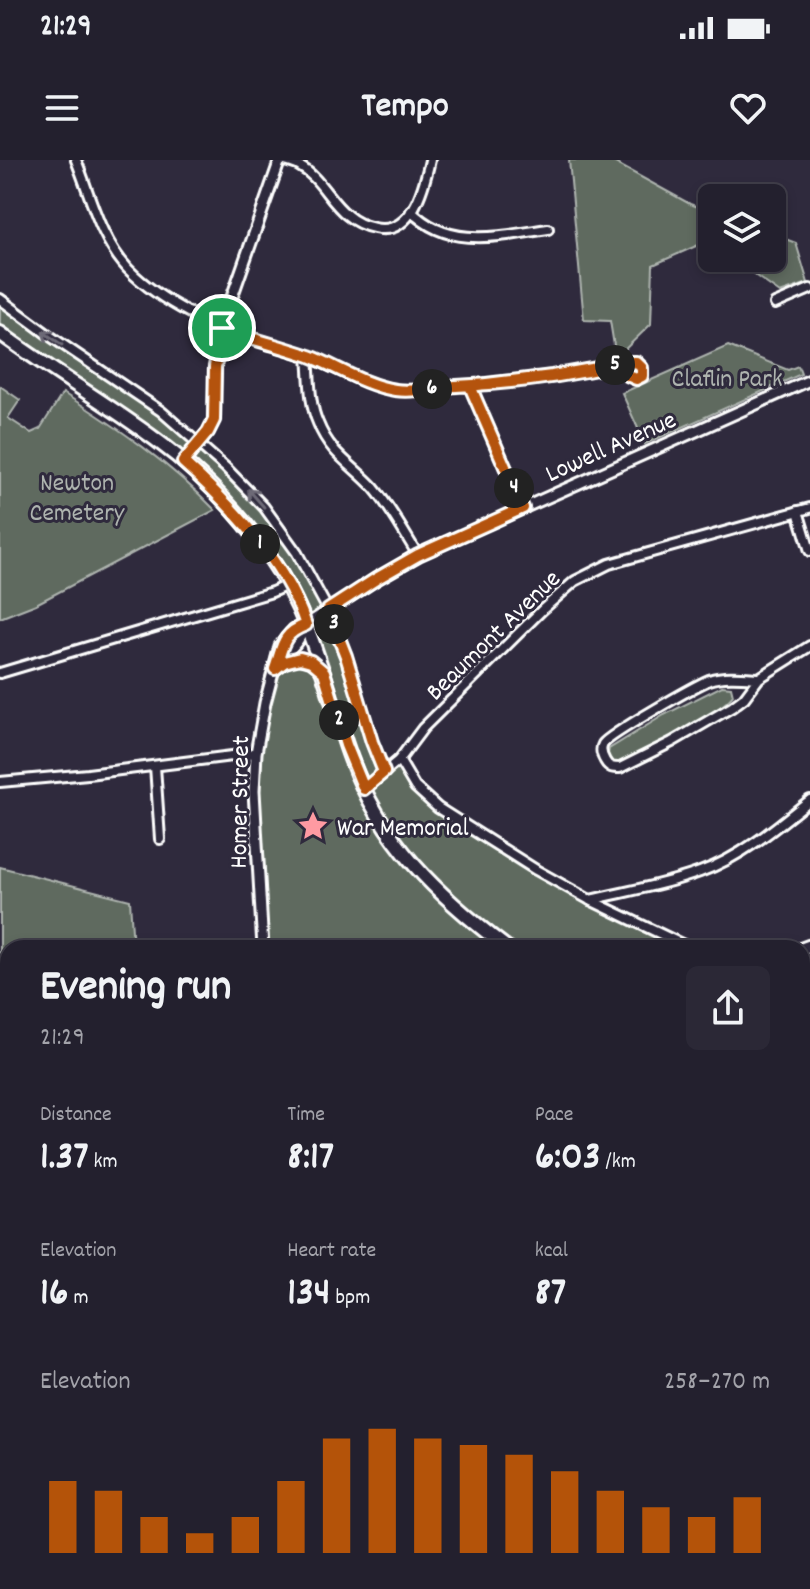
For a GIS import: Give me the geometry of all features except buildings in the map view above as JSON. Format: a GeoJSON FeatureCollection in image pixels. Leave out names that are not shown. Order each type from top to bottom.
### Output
{"type":"FeatureCollection","features":[{"type":"Feature","properties":{"kind":"main road"},"geometry":{"type":"LineString","coordinates":[[0,333],[144,431],[183,462],[252,534],[287,585],[313,638],[346,745],[364,789],[392,836],[418,870],[450,902],[497,940]]}},
{"type":"Feature","properties":{"kind":"street"},"geometry":{"type":"LineString","coordinates":[[76,160],[102,230],[128,269],[170,301],[222,328],[308,356],[361,380],[397,390],[539,378],[620,364]]}},
{"type":"Feature","properties":{"kind":"street"},"geometry":{"type":"LineString","coordinates":[[183,462],[214,420],[215,367],[222,328],[281,160],[310,173],[345,214],[364,225],[383,230],[400,224],[411,211],[425,186],[430,160]]}},
{"type":"Feature","properties":{"kind":"street"},"geometry":{"type":"LineString","coordinates":[[411,211],[425,224],[446,234],[487,238],[548,229]]}},
{"type":"Feature","properties":{"kind":"street"},"geometry":{"type":"LineString","coordinates":[[775,304],[810,289]]}},
{"type":"Feature","properties":{"kind":"street"},"geometry":{"type":"LineString","coordinates":[[0,299],[161,411],[264,507],[305,566],[328,610],[384,772]]}},
{"type":"Feature","properties":{"kind":"street"},"geometry":{"type":"LineString","coordinates":[[308,356],[313,407],[322,433],[330,446],[376,491],[418,555]]}},
{"type":"Feature","properties":{"kind":"street","name":"Lowell Avenue"},"geometry":{"type":"LineString","coordinates":[[306,625],[418,555],[810,380]]}},
{"type":"Feature","properties":{"kind":"street"},"geometry":{"type":"LineString","coordinates":[[470,386],[523,508]]}},
{"type":"Feature","properties":{"kind":"street","name":"Beaumont Avenue"},"geometry":{"type":"LineString","coordinates":[[364,789],[399,760],[423,728],[575,581],[609,564],[810,508]]}},
{"type":"Feature","properties":{"kind":"street"},"geometry":{"type":"LineString","coordinates":[[798,511],[810,551]]}},
{"type":"Feature","properties":{"kind":"street"},"geometry":{"type":"LineString","coordinates":[[0,673],[287,585]]}},
{"type":"Feature","properties":{"kind":"street","name":"Homer Street"},"geometry":{"type":"LineString","coordinates":[[263,940],[254,791],[256,753],[276,664],[289,652],[306,625]]}},
{"type":"Feature","properties":{"kind":"street"},"geometry":{"type":"LineString","coordinates":[[759,678],[709,680],[615,735],[604,743],[602,757],[611,768],[620,768],[659,749],[744,698],[759,678],[810,646]]}},
{"type":"Feature","properties":{"kind":"street"},"geometry":{"type":"LineString","coordinates":[[276,664],[300,658],[311,661],[324,672]]}},
{"type":"Feature","properties":{"kind":"street"},"geometry":{"type":"LineString","coordinates":[[0,782],[256,753]]}},
{"type":"Feature","properties":{"kind":"street"},"geometry":{"type":"LineString","coordinates":[[399,760],[415,787],[438,808],[536,870],[673,940]]}},
{"type":"Feature","properties":{"kind":"street"},"geometry":{"type":"LineString","coordinates":[[155,766],[160,839]]}},
{"type":"Feature","properties":{"kind":"street"},"geometry":{"type":"LineString","coordinates":[[590,900],[702,872],[780,824],[810,800]]}},
{"type":"Feature","properties":{"kind":"green space"},"geometry":{"type":"Polygon","coordinates":[[[569,160],[610,160],[698,207],[698,245],[653,265],[651,324],[616,358],[610,321],[584,320],[569,160]]]}},
{"type":"Feature","properties":{"kind":"green space"},"geometry":{"type":"Polygon","coordinates":[[[786,239],[796,243],[808,283],[780,293],[753,272],[786,272],[786,239]]]}},
{"type":"Feature","properties":{"kind":"green space"},"geometry":{"type":"Polygon","coordinates":[[[0,299],[161,411],[226,468],[277,524],[328,610],[384,771],[399,760],[426,799],[536,870],[674,940],[263,940],[256,753],[275,669],[284,662],[315,663],[287,585],[197,475],[0,333],[0,299]]]}},
{"type":"Feature","properties":{"kind":"green space","name":"Claflin Park"},"geometry":{"type":"Polygon","coordinates":[[[728,346],[788,370],[798,366],[801,374],[645,444],[622,393],[728,346]]]}},
{"type":"Feature","properties":{"kind":"green space","name":"Newton Cemetery"},"geometry":{"type":"Polygon","coordinates":[[[0,386],[20,400],[8,418],[31,433],[40,429],[63,393],[142,447],[215,510],[36,604],[0,618],[0,386]]]}},
{"type":"Feature","properties":{"kind":"green space"},"geometry":{"type":"Polygon","coordinates":[[[722,686],[731,687],[733,695],[697,722],[627,760],[613,763],[607,758],[609,749],[664,715],[722,686]]]}},
{"type":"Feature","properties":{"kind":"green space"},"geometry":{"type":"Polygon","coordinates":[[[0,867],[130,900],[132,940],[0,940],[0,867]]]}},
{"type":"Feature","properties":{"kind":"place","name":"War Memorial"},"geometry":{"type":"Point","coordinates":[313,826]}},
{"type":"Feature","properties":{"kind":"route"},"geometry":{"type":"LineString","coordinates":[[222,328],[215,367],[214,420],[183,462],[252,534],[292,594],[306,625],[294,629],[280,646],[275,669],[284,662],[300,658],[315,663],[324,672],[346,745],[364,789],[384,772],[328,610],[418,555],[523,508],[470,386],[629,362],[636,362],[642,368],[642,376],[638,379],[627,375],[620,364],[511,382],[470,386],[455,386],[424,390],[397,390],[361,380],[308,356],[222,328]]}}]}
